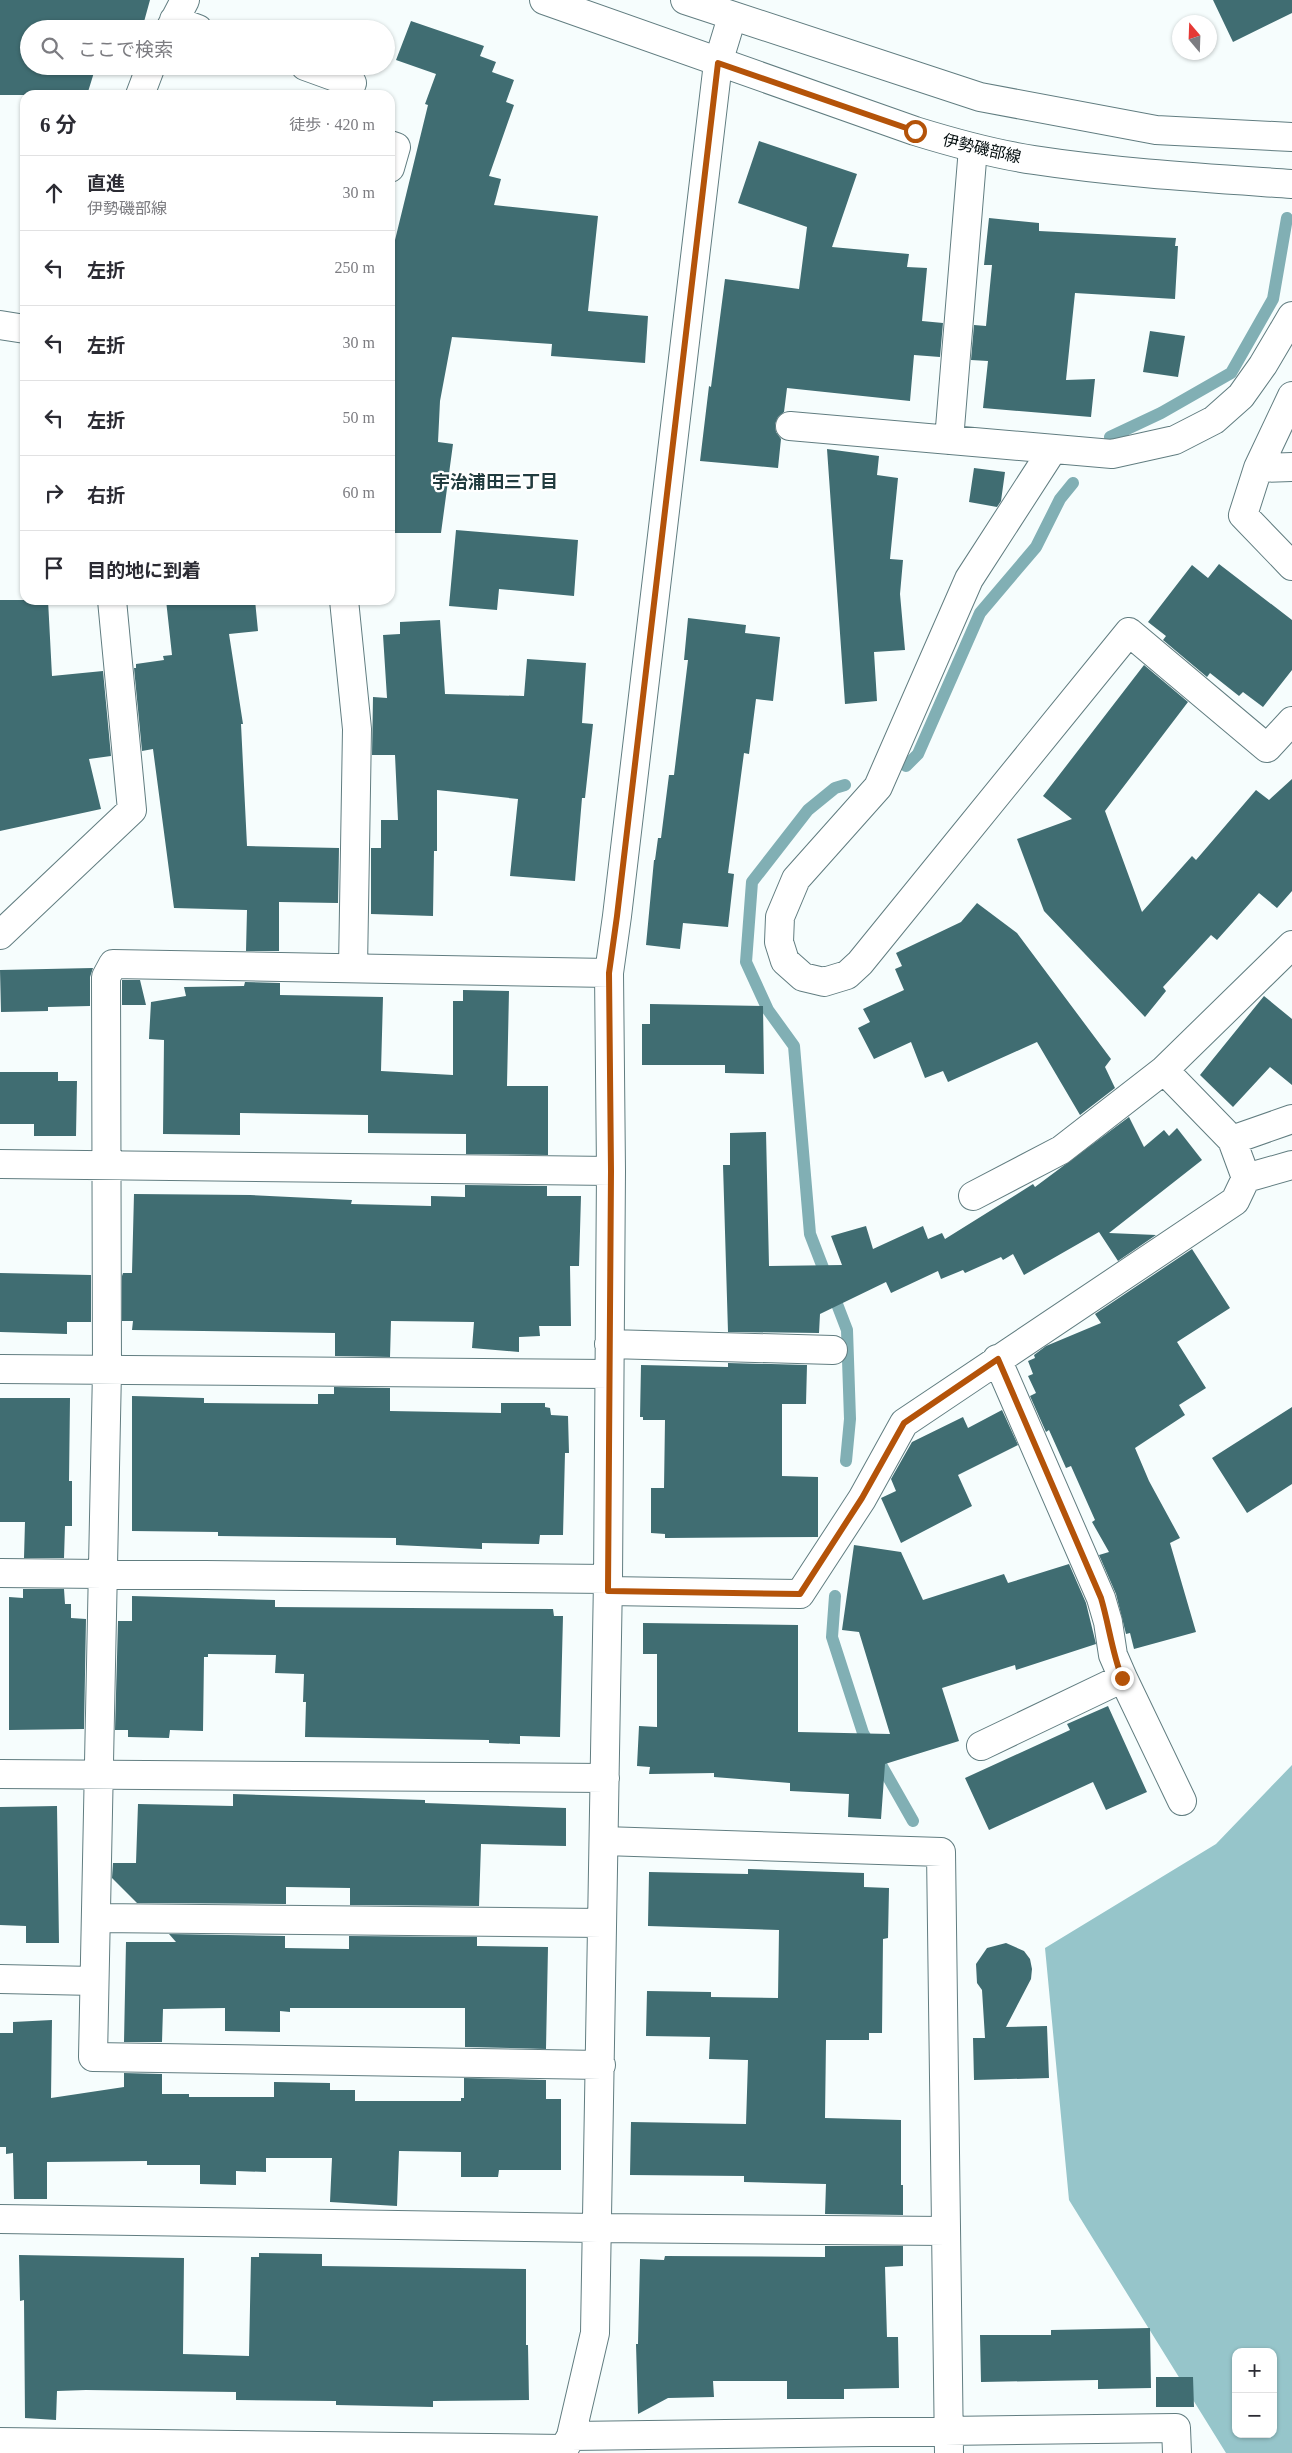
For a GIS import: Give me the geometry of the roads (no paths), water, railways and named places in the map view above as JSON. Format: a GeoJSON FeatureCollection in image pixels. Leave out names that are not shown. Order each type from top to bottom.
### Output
{"type":"FeatureCollection","features":[{"type":"Feature","properties":{"kind":"street","name":"伊勢磯部線"},"geometry":{"type":"LineString","coordinates":[[544,0],[915,131],[973,148],[1032,160],[1136,172],[1292,184]]}},
{"type":"Feature","properties":{"kind":"street"},"geometry":{"type":"LineString","coordinates":[[685,0],[980,97],[1156,130],[1292,137]]}},
{"type":"Feature","properties":{"kind":"street"},"geometry":{"type":"LineString","coordinates":[[566,2446],[595,2333],[608,1585],[611,1171],[609,973],[718,63],[732,17]]}},
{"type":"Feature","properties":{"kind":"street"},"geometry":{"type":"LineString","coordinates":[[142,90],[148,75]]}},
{"type":"Feature","properties":{"kind":"street"},"geometry":{"type":"LineString","coordinates":[[330,75],[352,83],[349,90]]}},
{"type":"Feature","properties":{"kind":"street"},"geometry":{"type":"LineString","coordinates":[[949,440],[973,148]]}},
{"type":"Feature","properties":{"kind":"street"},"geometry":{"type":"LineString","coordinates":[[790,426],[1112,454],[1175,440],[1214,420],[1241,396],[1263,365],[1292,316]]}},
{"type":"Feature","properties":{"kind":"street"},"geometry":{"type":"LineString","coordinates":[[0,324],[20,328]]}},
{"type":"Feature","properties":{"kind":"street"},"geometry":{"type":"LineString","coordinates":[[1292,396],[1258,468],[1243,516],[1292,566]]}},
{"type":"Feature","properties":{"kind":"street"},"geometry":{"type":"LineString","coordinates":[[1053,449],[969,579],[878,787],[796,879],[780,917],[779,942],[785,961],[803,977],[824,982],[847,974],[860,963],[1130,632],[1268,748],[1292,721]]}},
{"type":"Feature","properties":{"kind":"street"},"geometry":{"type":"LineString","coordinates":[[1258,468],[1292,467]]}},
{"type":"Feature","properties":{"kind":"street"},"geometry":{"type":"LineString","coordinates":[[0,934],[132,810],[112,605]]}},
{"type":"Feature","properties":{"kind":"street"},"geometry":{"type":"LineString","coordinates":[[345,605],[357,729],[353,968]]}},
{"type":"Feature","properties":{"kind":"street"},"geometry":{"type":"LineString","coordinates":[[973,1196],[1061,1150],[1164,1070],[1292,945]]}},
{"type":"Feature","properties":{"kind":"street"},"geometry":{"type":"LineString","coordinates":[[601,2065],[93,2057],[100,1775],[106,1370],[106,977],[114,964],[609,973]]}},
{"type":"Feature","properties":{"kind":"street"},"geometry":{"type":"LineString","coordinates":[[0,1573],[608,1585],[800,1594],[862,1498],[904,1423],[1235,1201],[1246,1178],[1232,1140],[1164,1070]]}},
{"type":"Feature","properties":{"kind":"street"},"geometry":{"type":"LineString","coordinates":[[1232,1140],[1292,1119]]}},
{"type":"Feature","properties":{"kind":"street"},"geometry":{"type":"LineString","coordinates":[[0,1164],[611,1171]]}},
{"type":"Feature","properties":{"kind":"street"},"geometry":{"type":"LineString","coordinates":[[1246,1178],[1292,1165]]}},
{"type":"Feature","properties":{"kind":"street"},"geometry":{"type":"LineString","coordinates":[[610,1344],[832,1350]]}},
{"type":"Feature","properties":{"kind":"street"},"geometry":{"type":"LineString","coordinates":[[998,1359],[1101,1598],[1108,1622],[1113,1655],[1122,1678],[1182,1801]]}},
{"type":"Feature","properties":{"kind":"street"},"geometry":{"type":"LineString","coordinates":[[0,1369],[609,1374]]}},
{"type":"Feature","properties":{"kind":"street"},"geometry":{"type":"LineString","coordinates":[[981,1746],[1122,1678]]}},
{"type":"Feature","properties":{"kind":"street"},"geometry":{"type":"LineString","coordinates":[[0,1774],[605,1778]]}},
{"type":"Feature","properties":{"kind":"street"},"geometry":{"type":"LineString","coordinates":[[604,1841],[941,1852],[949,2443]]}},
{"type":"Feature","properties":{"kind":"street"},"geometry":{"type":"LineString","coordinates":[[96,1918],[602,1923]]}},
{"type":"Feature","properties":{"kind":"street"},"geometry":{"type":"LineString","coordinates":[[0,1979],[94,1981]]}},
{"type":"Feature","properties":{"kind":"street"},"geometry":{"type":"LineString","coordinates":[[0,2219],[946,2231]]}},
{"type":"Feature","properties":{"kind":"street"},"geometry":{"type":"LineString","coordinates":[[0,2442],[566,2446],[949,2443],[1176,2428],[1177,2453]]}},
{"type":"Feature","properties":{"kind":"waterway"},"geometry":{"type":"LineString","coordinates":[[1110,437],[1161,413],[1231,373],[1273,299],[1287,218]]}},
{"type":"Feature","properties":{"kind":"waterway"},"geometry":{"type":"LineString","coordinates":[[906,766],[918,754],[980,613],[1036,547],[1060,499],[1073,483]]}},
{"type":"Feature","properties":{"kind":"waterway"},"geometry":{"type":"LineString","coordinates":[[845,785],[835,788],[808,810],[752,882],[746,962],[768,1010],[794,1046],[810,1234],[847,1330],[850,1419],[846,1461]]}},
{"type":"Feature","properties":{"kind":"waterway"},"geometry":{"type":"LineString","coordinates":[[835,1596],[832,1637],[863,1733],[913,1821]]}},
{"type":"Feature","properties":{"kind":"district","name":"宇治浦田三丁目"},"geometry":{"type":"Point","coordinates":[495,482]}}]}
